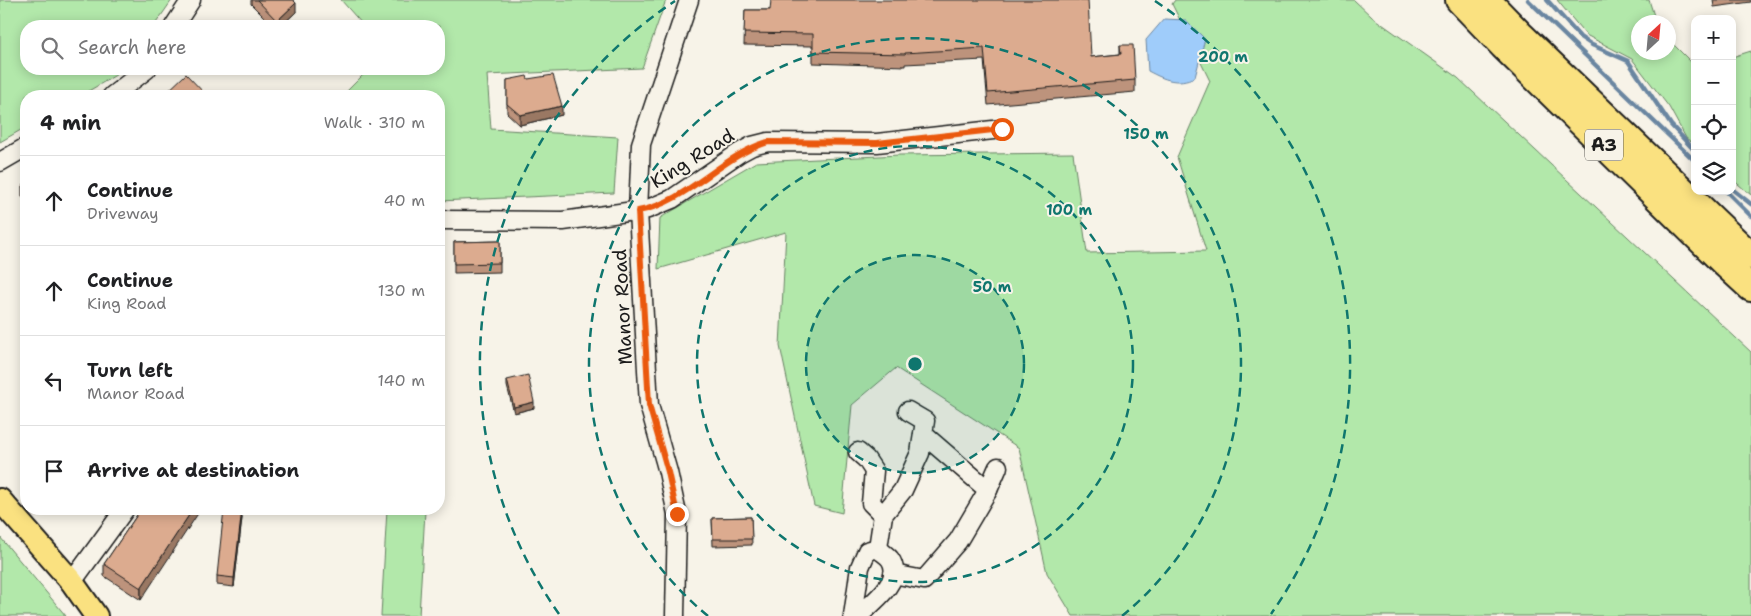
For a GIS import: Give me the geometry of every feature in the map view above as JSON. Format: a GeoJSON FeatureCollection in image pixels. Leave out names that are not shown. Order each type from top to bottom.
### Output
{"type":"FeatureCollection","features":[{"type":"Feature","properties":{"kind":"highway","name":"A3"},"geometry":{"type":"LineString","coordinates":[[1459,0],[1503,46],[1751,288]]}},
{"type":"Feature","properties":{"kind":"highway","name":"A3"},"geometry":{"type":"LineString","coordinates":[[1487,0],[1751,256]]}},
{"type":"Feature","properties":{"kind":"main road"},"geometry":{"type":"LineString","coordinates":[[0,500],[72,582],[96,616]]}},
{"type":"Feature","properties":{"kind":"street"},"geometry":{"type":"LineString","coordinates":[[178,20],[191,0]]}},
{"type":"Feature","properties":{"kind":"street","name":"Manor Road"},"geometry":{"type":"LineString","coordinates":[[675,616],[677,514],[668,472],[649,405],[638,211],[641,144],[689,0]]}},
{"type":"Feature","properties":{"kind":"street"},"geometry":{"type":"LineString","coordinates":[[120,90],[139,75]]}},
{"type":"Feature","properties":{"kind":"street","name":"King Road"},"geometry":{"type":"LineString","coordinates":[[445,220],[563,221],[648,209],[672,199],[739,153],[752,146],[768,142],[877,143],[1002,129]]}},
{"type":"Feature","properties":{"kind":"street"},"geometry":{"type":"LineString","coordinates":[[0,162],[20,150]]}},
{"type":"Feature","properties":{"kind":"street"},"geometry":{"type":"LineString","coordinates":[[873,507],[903,490],[920,453],[925,421],[908,411]]}},
{"type":"Feature","properties":{"kind":"street"},"geometry":{"type":"LineString","coordinates":[[923,434],[988,490]]}},
{"type":"Feature","properties":{"kind":"street"},"geometry":{"type":"LineString","coordinates":[[858,452],[866,459],[874,471],[873,507],[878,548],[891,560],[893,574],[886,591],[858,616]]}},
{"type":"Feature","properties":{"kind":"street"},"geometry":{"type":"LineString","coordinates":[[893,574],[924,580],[958,541],[988,490],[998,467]]}},
{"type":"Feature","properties":{"kind":"street"},"geometry":{"type":"LineString","coordinates":[[72,582],[121,515]]}},
{"type":"Feature","properties":{"kind":"street"},"geometry":{"type":"LineString","coordinates":[[854,616],[860,567],[867,550],[878,548]]}},
{"type":"Feature","properties":{"kind":"green space"},"geometry":{"type":"Polygon","coordinates":[[[0,0],[172,0],[158,20],[20,20],[20,75],[116,75],[90,90],[20,90],[20,130],[0,142],[0,0]]]}},
{"type":"Feature","properties":{"kind":"green space"},"geometry":{"type":"Polygon","coordinates":[[[341,0],[666,0],[642,68],[487,75],[491,129],[618,137],[614,193],[445,201],[445,90],[348,90],[363,75],[445,75],[445,20],[359,20],[341,0]]]}},
{"type":"Feature","properties":{"kind":"green space"},"geometry":{"type":"Polygon","coordinates":[[[1175,0],[1354,0],[1372,17],[1458,78],[1751,352],[1751,616],[1073,616],[1047,573],[1019,448],[896,368],[852,405],[842,513],[814,506],[780,346],[786,232],[658,269],[660,218],[756,162],[900,155],[1073,153],[1087,253],[1206,251],[1177,157],[1210,81],[1172,4],[1175,0]]]}},
{"type":"Feature","properties":{"kind":"green space"},"geometry":{"type":"Polygon","coordinates":[[[1557,0],[1649,0],[1654,15],[1631,15],[1631,58],[1586,35],[1557,0]]]}},
{"type":"Feature","properties":{"kind":"green space"},"geometry":{"type":"Polygon","coordinates":[[[1676,47],[1691,62],[1691,142],[1686,138],[1669,107],[1633,60],[1676,60],[1676,47]]]}},
{"type":"Feature","properties":{"kind":"green space"},"geometry":{"type":"Polygon","coordinates":[[[1751,51],[1751,195],[1736,182],[1736,56],[1751,51]]]}},
{"type":"Feature","properties":{"kind":"green space"},"geometry":{"type":"Polygon","coordinates":[[[387,515],[425,515],[419,616],[381,616],[387,515]]]}},
{"type":"Feature","properties":{"kind":"green space"},"geometry":{"type":"Polygon","coordinates":[[[0,537],[66,616],[0,616],[0,537]]]}},
{"type":"Feature","properties":{"kind":"water"},"geometry":{"type":"Polygon","coordinates":[[[1164,19],[1186,20],[1205,39],[1195,77],[1177,81],[1160,77],[1148,71],[1146,40],[1164,19]]]}},
{"type":"Feature","properties":{"kind":"building"},"geometry":{"type":"Polygon","coordinates":[[[257,0],[293,0],[296,3],[276,20],[257,0]]]}},
{"type":"Feature","properties":{"kind":"building"},"geometry":{"type":"Polygon","coordinates":[[[771,0],[1088,0],[1091,57],[1121,54],[1120,45],[1133,45],[1135,80],[988,93],[984,48],[905,54],[813,52],[813,34],[744,33],[745,10],[770,10],[771,0]]]}},
{"type":"Feature","properties":{"kind":"building"},"geometry":{"type":"Polygon","coordinates":[[[187,75],[201,90],[169,90],[187,75]]]}},
{"type":"Feature","properties":{"kind":"building"},"geometry":{"type":"Polygon","coordinates":[[[553,75],[562,106],[520,115],[507,104],[507,80],[527,76],[528,79],[553,75]]]}},
{"type":"Feature","properties":{"kind":"building"},"geometry":{"type":"Polygon","coordinates":[[[500,241],[500,263],[454,264],[454,242],[500,241]]]}},
{"type":"Feature","properties":{"kind":"building"},"geometry":{"type":"Polygon","coordinates":[[[528,375],[534,402],[514,407],[507,380],[528,375]]]}},
{"type":"Feature","properties":{"kind":"building"},"geometry":{"type":"Polygon","coordinates":[[[137,515],[189,515],[141,588],[104,564],[137,515]]]}},
{"type":"Feature","properties":{"kind":"building"},"geometry":{"type":"Polygon","coordinates":[[[223,515],[241,515],[234,578],[217,576],[223,515]]]}},
{"type":"Feature","properties":{"kind":"building"},"geometry":{"type":"Polygon","coordinates":[[[751,517],[752,539],[713,539],[712,518],[751,517]]]}},
{"type":"Feature","properties":{"kind":"waterway"},"geometry":{"type":"LineString","coordinates":[[1528,0],[1691,157]]}},
{"type":"Feature","properties":{"kind":"waterway"},"geometry":{"type":"LineString","coordinates":[[1547,0],[1580,37],[1592,45],[1628,61],[1671,125],[1694,150]]}},
{"type":"Feature","properties":{"kind":"waterway"},"geometry":{"type":"LineString","coordinates":[[1736,192],[1751,204]]}},
{"type":"Feature","properties":{"kind":"waterway"},"geometry":{"type":"LineString","coordinates":[[1730,195],[1751,216]]}},
{"type":"Feature","properties":{"kind":"route"},"geometry":{"type":"LineString","coordinates":[[677,514],[668,472],[649,405],[638,211],[672,199],[739,153],[752,146],[768,142],[877,143],[1002,129]]}}]}
